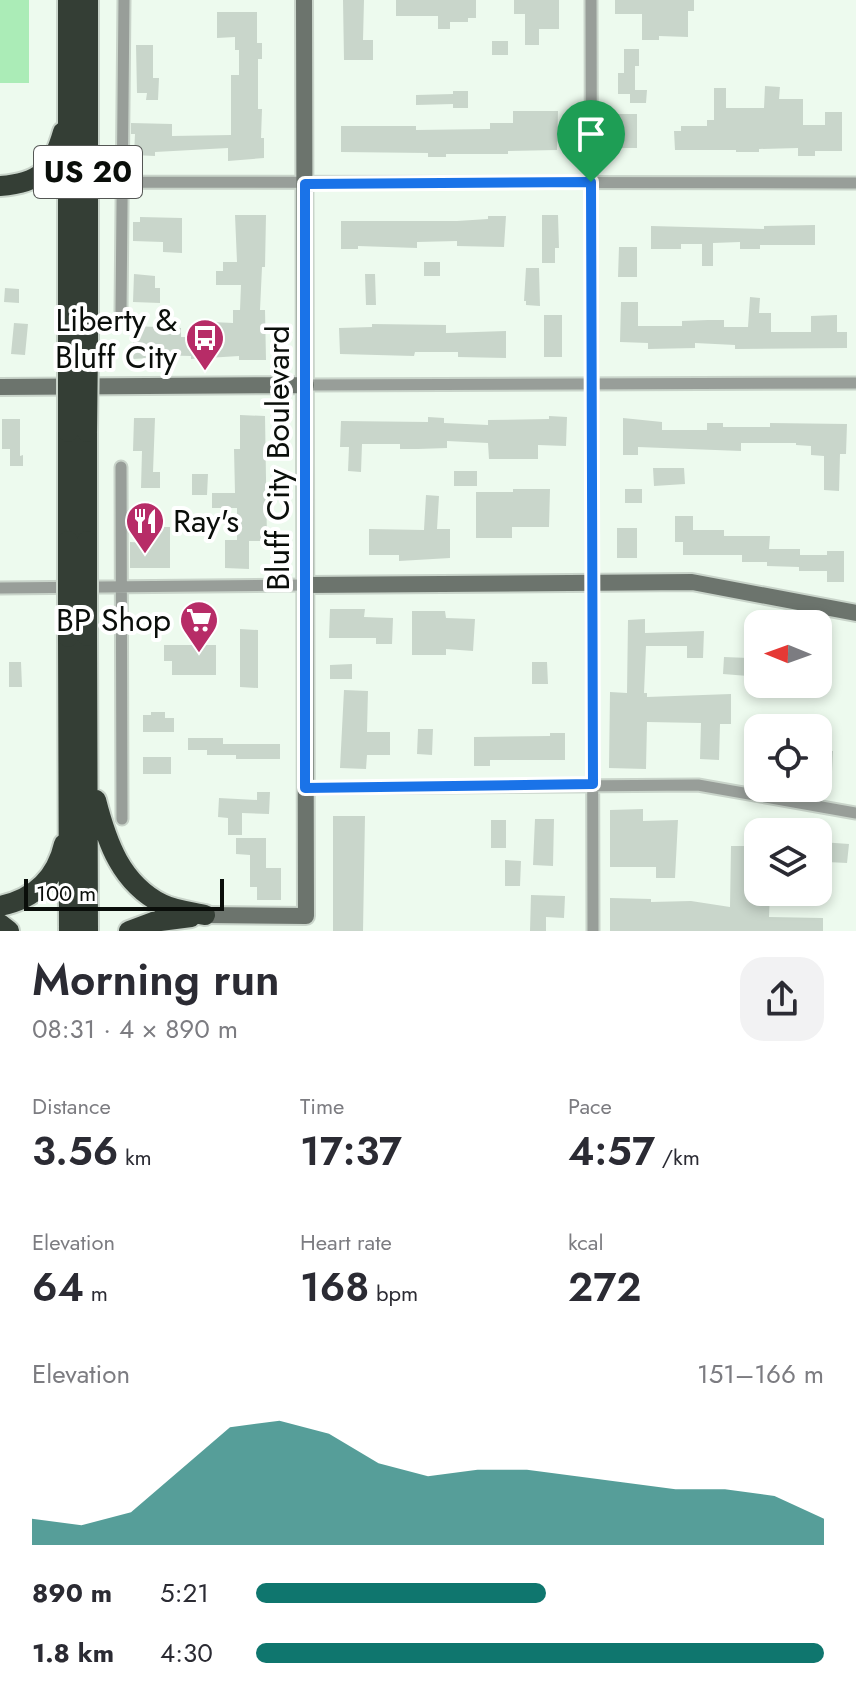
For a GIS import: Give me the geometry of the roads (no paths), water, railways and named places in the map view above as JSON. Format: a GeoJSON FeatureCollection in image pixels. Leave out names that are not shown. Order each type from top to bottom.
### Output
{"type":"FeatureCollection","features":[{"type":"Feature","properties":{"kind":"highway","name":"US 20"},"geometry":{"type":"LineString","coordinates":[[68,0],[78,343]]}},
{"type":"Feature","properties":{"kind":"highway","name":"US 20"},"geometry":{"type":"LineString","coordinates":[[69,931],[69,820],[77,636],[78,343],[88,0]]}},
{"type":"Feature","properties":{"kind":"highway"},"geometry":{"type":"LineString","coordinates":[[0,186],[20,184],[42,174],[56,156],[69,113]]}},
{"type":"Feature","properties":{"kind":"highway","name":"US 20"},"geometry":{"type":"LineString","coordinates":[[77,636],[88,746],[88,931]]}},
{"type":"Feature","properties":{"kind":"highway"},"geometry":{"type":"LineString","coordinates":[[88,746],[104,833],[119,865],[137,888],[164,905],[205,915]]}},
{"type":"Feature","properties":{"kind":"highway"},"geometry":{"type":"LineString","coordinates":[[0,906],[16,903],[35,893],[50,878],[62,853],[69,820]]}},
{"type":"Feature","properties":{"kind":"highway"},"geometry":{"type":"LineString","coordinates":[[129,931],[153,922],[205,915]]}},
{"type":"Feature","properties":{"kind":"highway"},"geometry":{"type":"LineString","coordinates":[[0,924],[9,931]]}},
{"type":"Feature","properties":{"kind":"main road","name":"Bluff City Boulevard"},"geometry":{"type":"LineString","coordinates":[[205,915],[306,916],[304,0]]}},
{"type":"Feature","properties":{"kind":"main road"},"geometry":{"type":"LineString","coordinates":[[0,387],[306,385]]}},
{"type":"Feature","properties":{"kind":"main road"},"geometry":{"type":"LineString","coordinates":[[306,585],[692,582],[856,613]]}},
{"type":"Feature","properties":{"kind":"street"},"geometry":{"type":"LineString","coordinates":[[121,311],[124,0]]}},
{"type":"Feature","properties":{"kind":"street"},"geometry":{"type":"LineString","coordinates":[[591,0],[593,931]]}},
{"type":"Feature","properties":{"kind":"street"},"geometry":{"type":"LineString","coordinates":[[122,182],[856,183]]}},
{"type":"Feature","properties":{"kind":"street"},"geometry":{"type":"LineString","coordinates":[[306,385],[856,383]]}},
{"type":"Feature","properties":{"kind":"street"},"geometry":{"type":"LineString","coordinates":[[121,467],[122,819]]}},
{"type":"Feature","properties":{"kind":"street"},"geometry":{"type":"LineString","coordinates":[[0,588],[306,585]]}},
{"type":"Feature","properties":{"kind":"street"},"geometry":{"type":"LineString","coordinates":[[305,788],[698,785],[856,813]]}},
{"type":"Feature","properties":{"kind":"place","name":"Liberty & Bluff City"},"geometry":{"type":"Point","coordinates":[205,372]}},
{"type":"Feature","properties":{"kind":"place","name":"Ray's"},"geometry":{"type":"Point","coordinates":[145,555]}},
{"type":"Feature","properties":{"kind":"place","name":"BP Shop"},"geometry":{"type":"Point","coordinates":[199,654]}}]}
